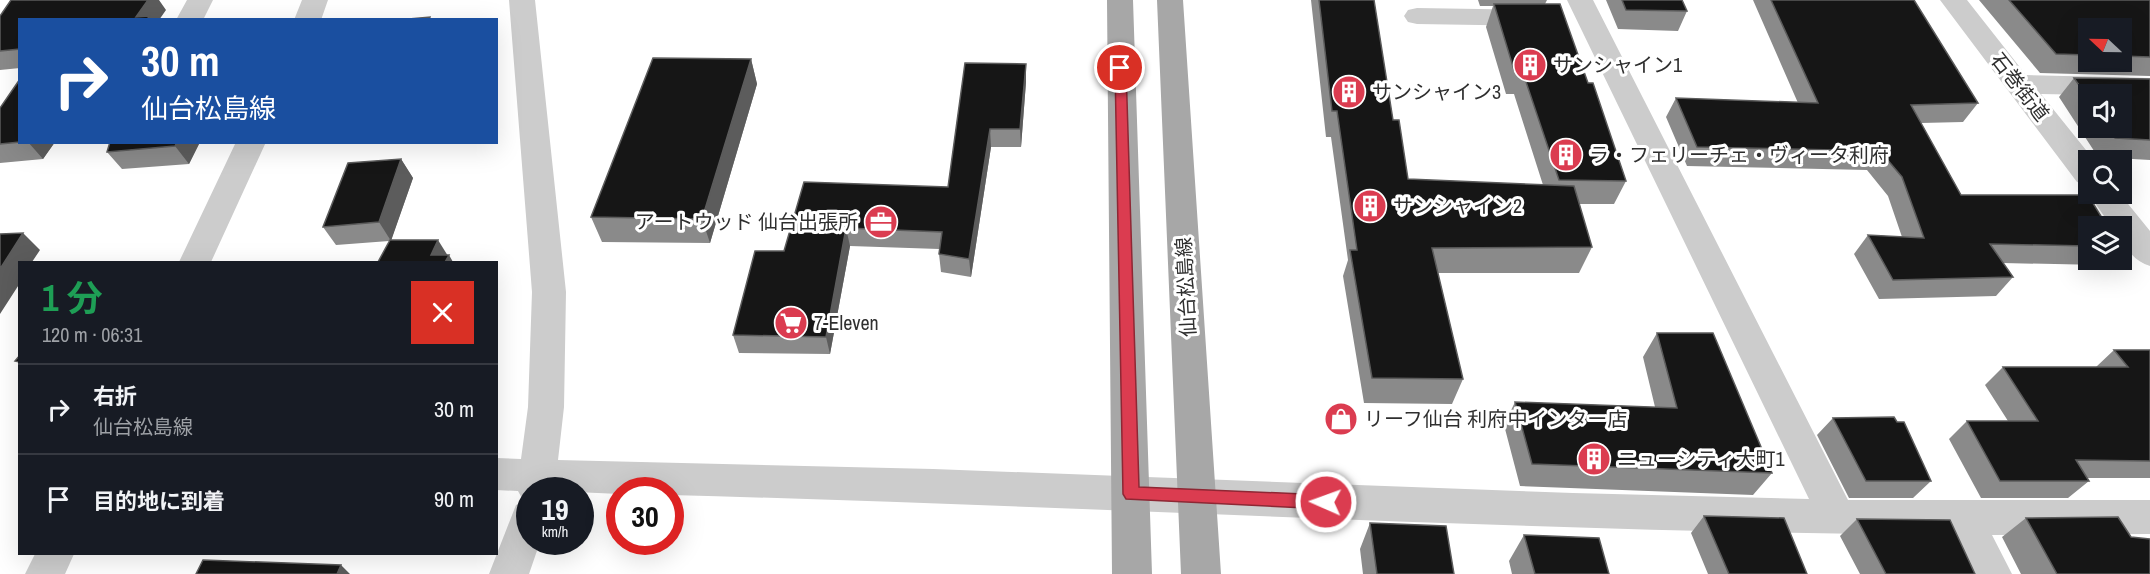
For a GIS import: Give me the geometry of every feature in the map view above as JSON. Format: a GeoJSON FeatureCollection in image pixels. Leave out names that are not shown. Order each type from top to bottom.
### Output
{"type":"FeatureCollection","features":[{"type":"Feature","properties":{"kind":"main road"},"geometry":{"type":"LineString","coordinates":[[1120,0],[1132,574]]}},
{"type":"Feature","properties":{"kind":"main road","name":"仙台松島線"},"geometry":{"type":"LineString","coordinates":[[1170,0],[1202,574]]}},
{"type":"Feature","properties":{"kind":"street"},"geometry":{"type":"LineString","coordinates":[[190,18],[200,0]]}},
{"type":"Feature","properties":{"kind":"street"},"geometry":{"type":"LineString","coordinates":[[308,18],[315,0]]}},
{"type":"Feature","properties":{"kind":"street"},"geometry":{"type":"LineString","coordinates":[[522,0],[549,292],[546,407],[538,477]]}},
{"type":"Feature","properties":{"kind":"street","name":"石巻街道"},"geometry":{"type":"LineString","coordinates":[[1953,0],[2078,161]]}},
{"type":"Feature","properties":{"kind":"street"},"geometry":{"type":"LineString","coordinates":[[1417,16],[1584,9],[1838,518]]}},
{"type":"Feature","properties":{"kind":"street"},"geometry":{"type":"LineString","coordinates":[[2018,84],[2150,87]]}},
{"type":"Feature","properties":{"kind":"street"},"geometry":{"type":"LineString","coordinates":[[195,261],[250,144]]}},
{"type":"Feature","properties":{"kind":"street"},"geometry":{"type":"LineString","coordinates":[[2111,204],[2150,254]]}},
{"type":"Feature","properties":{"kind":"street"},"geometry":{"type":"LineString","coordinates":[[498,474],[516,478]]}},
{"type":"Feature","properties":{"kind":"street"},"geometry":{"type":"LineString","coordinates":[[594,484],[1131,494],[1838,518],[1964,520],[2150,518]]}},
{"type":"Feature","properties":{"kind":"street"},"geometry":{"type":"LineString","coordinates":[[1964,520],[1992,574]]}},
{"type":"Feature","properties":{"kind":"street"},"geometry":{"type":"LineString","coordinates":[[45,574],[54,555]]}},
{"type":"Feature","properties":{"kind":"street"},"geometry":{"type":"LineString","coordinates":[[509,574],[516,555]]}},
{"type":"Feature","properties":{"kind":"building"},"geometry":{"type":"Polygon","coordinates":[[[11,0],[148,0],[136,17],[149,16],[148,18],[18,18],[18,49],[0,51],[0,16],[11,0]]]}},
{"type":"Feature","properties":{"kind":"building"},"geometry":{"type":"Polygon","coordinates":[[[1319,0],[1374,0],[1393,120],[1399,120],[1408,179],[1574,186],[1592,247],[1432,248],[1463,379],[1372,378],[1350,250],[1357,250],[1337,111],[1332,111],[1319,0]]]}},
{"type":"Feature","properties":{"kind":"building"},"geometry":{"type":"Polygon","coordinates":[[[1622,0],[1682,0],[1687,11],[1626,10],[1622,0]]]}},
{"type":"Feature","properties":{"kind":"building"},"geometry":{"type":"Polygon","coordinates":[[[1771,0],[1914,0],[1978,103],[1911,105],[1961,195],[2078,195],[2078,204],[2094,204],[2101,216],[2078,216],[2078,246],[1990,244],[2013,277],[1893,280],[1868,235],[1924,238],[1902,177],[1880,151],[1697,147],[1676,98],[1818,103],[1771,0]]]}},
{"type":"Feature","properties":{"kind":"building"},"geometry":{"type":"Polygon","coordinates":[[[2009,0],[2150,0],[2150,57],[2132,56],[2132,18],[2078,18],[2078,55],[2056,54],[2009,0]]]}},
{"type":"Feature","properties":{"kind":"building"},"geometry":{"type":"Polygon","coordinates":[[[1494,4],[1560,4],[1588,83],[1593,83],[1626,181],[1559,180],[1522,70],[1514,70],[1494,4]]]}},
{"type":"Feature","properties":{"kind":"building"},"geometry":{"type":"Polygon","coordinates":[[[653,58],[751,59],[702,219],[591,217],[653,58]]]}},
{"type":"Feature","properties":{"kind":"building"},"geometry":{"type":"Polygon","coordinates":[[[965,63],[1026,64],[1020,129],[990,129],[969,259],[939,254],[942,232],[846,228],[826,337],[733,335],[755,251],[784,251],[804,182],[948,187],[965,63]]]}},
{"type":"Feature","properties":{"kind":"building"},"geometry":{"type":"Polygon","coordinates":[[[2074,78],[2150,79],[2150,140],[2115,138],[2132,138],[2132,84],[2078,84],[2074,78]]]}},
{"type":"Feature","properties":{"kind":"building"},"geometry":{"type":"Polygon","coordinates":[[[18,82],[18,142],[0,144],[0,108],[18,82]]]}},
{"type":"Feature","properties":{"kind":"building"},"geometry":{"type":"Polygon","coordinates":[[[109,144],[176,144],[175,146],[107,152],[109,144]]]}},
{"type":"Feature","properties":{"kind":"building"},"geometry":{"type":"Polygon","coordinates":[[[401,159],[379,222],[323,227],[348,163],[401,159]]]}},
{"type":"Feature","properties":{"kind":"building"},"geometry":{"type":"Polygon","coordinates":[[[23,233],[0,269],[0,234],[23,233]]]}},
{"type":"Feature","properties":{"kind":"building"},"geometry":{"type":"Polygon","coordinates":[[[390,240],[438,240],[431,255],[449,255],[446,261],[379,261],[390,240]]]}},
{"type":"Feature","properties":{"kind":"building"},"geometry":{"type":"Polygon","coordinates":[[[1657,333],[1713,333],[1772,473],[1532,464],[1515,402],[1677,408],[1657,333]]]}},
{"type":"Feature","properties":{"kind":"building"},"geometry":{"type":"Polygon","coordinates":[[[2114,350],[2150,350],[2150,461],[2076,460],[2089,481],[2000,481],[1967,421],[2038,421],[2003,367],[2128,367],[2114,350]]]}},
{"type":"Feature","properties":{"kind":"building"},"geometry":{"type":"Polygon","coordinates":[[[1894,417],[1897,422],[1904,422],[1931,481],[1866,481],[1833,418],[1894,417]]]}},
{"type":"Feature","properties":{"kind":"building"},"geometry":{"type":"Polygon","coordinates":[[[1704,516],[1784,518],[1807,574],[1729,574],[1704,516]]]}},
{"type":"Feature","properties":{"kind":"building"},"geometry":{"type":"Polygon","coordinates":[[[2118,517],[2131,537],[2150,539],[2150,574],[2057,574],[2026,518],[2118,517]]]}},
{"type":"Feature","properties":{"kind":"building"},"geometry":{"type":"Polygon","coordinates":[[[1857,519],[1950,520],[1975,574],[1886,574],[1857,519]]]}},
{"type":"Feature","properties":{"kind":"building"},"geometry":{"type":"Polygon","coordinates":[[[1370,523],[1446,526],[1454,574],[1377,574],[1370,523]]]}},
{"type":"Feature","properties":{"kind":"building"},"geometry":{"type":"Polygon","coordinates":[[[1524,535],[1599,538],[1609,574],[1535,574],[1524,535]]]}},
{"type":"Feature","properties":{"kind":"building"},"geometry":{"type":"Polygon","coordinates":[[[203,560],[341,565],[337,574],[196,574],[203,560]]]}},
{"type":"Feature","properties":{"kind":"place","name":"サンシャイン1"},"geometry":{"type":"Point","coordinates":[1530,65]}},
{"type":"Feature","properties":{"kind":"place","name":"サンシャイン3"},"geometry":{"type":"Point","coordinates":[1349,92]}},
{"type":"Feature","properties":{"kind":"place","name":"ラ・フェリーチェ・ヴィータ利府"},"geometry":{"type":"Point","coordinates":[1566,155]}},
{"type":"Feature","properties":{"kind":"place","name":"サンシャイン2"},"geometry":{"type":"Point","coordinates":[1370,206]}},
{"type":"Feature","properties":{"kind":"place","name":"アートウッド 仙台出張所"},"geometry":{"type":"Point","coordinates":[881,222]}},
{"type":"Feature","properties":{"kind":"place","name":"7-Eleven"},"geometry":{"type":"Point","coordinates":[791,323]}},
{"type":"Feature","properties":{"kind":"place","name":"リーフ仙台 利府中インター店"},"geometry":{"type":"Point","coordinates":[1341,419]}},
{"type":"Feature","properties":{"kind":"place","name":"ニューシティ大町1"},"geometry":{"type":"Point","coordinates":[1594,459]}},
{"type":"Feature","properties":{"kind":"route"},"geometry":{"type":"LineString","coordinates":[[1120,68],[1131,494],[1326,502]]}}]}
